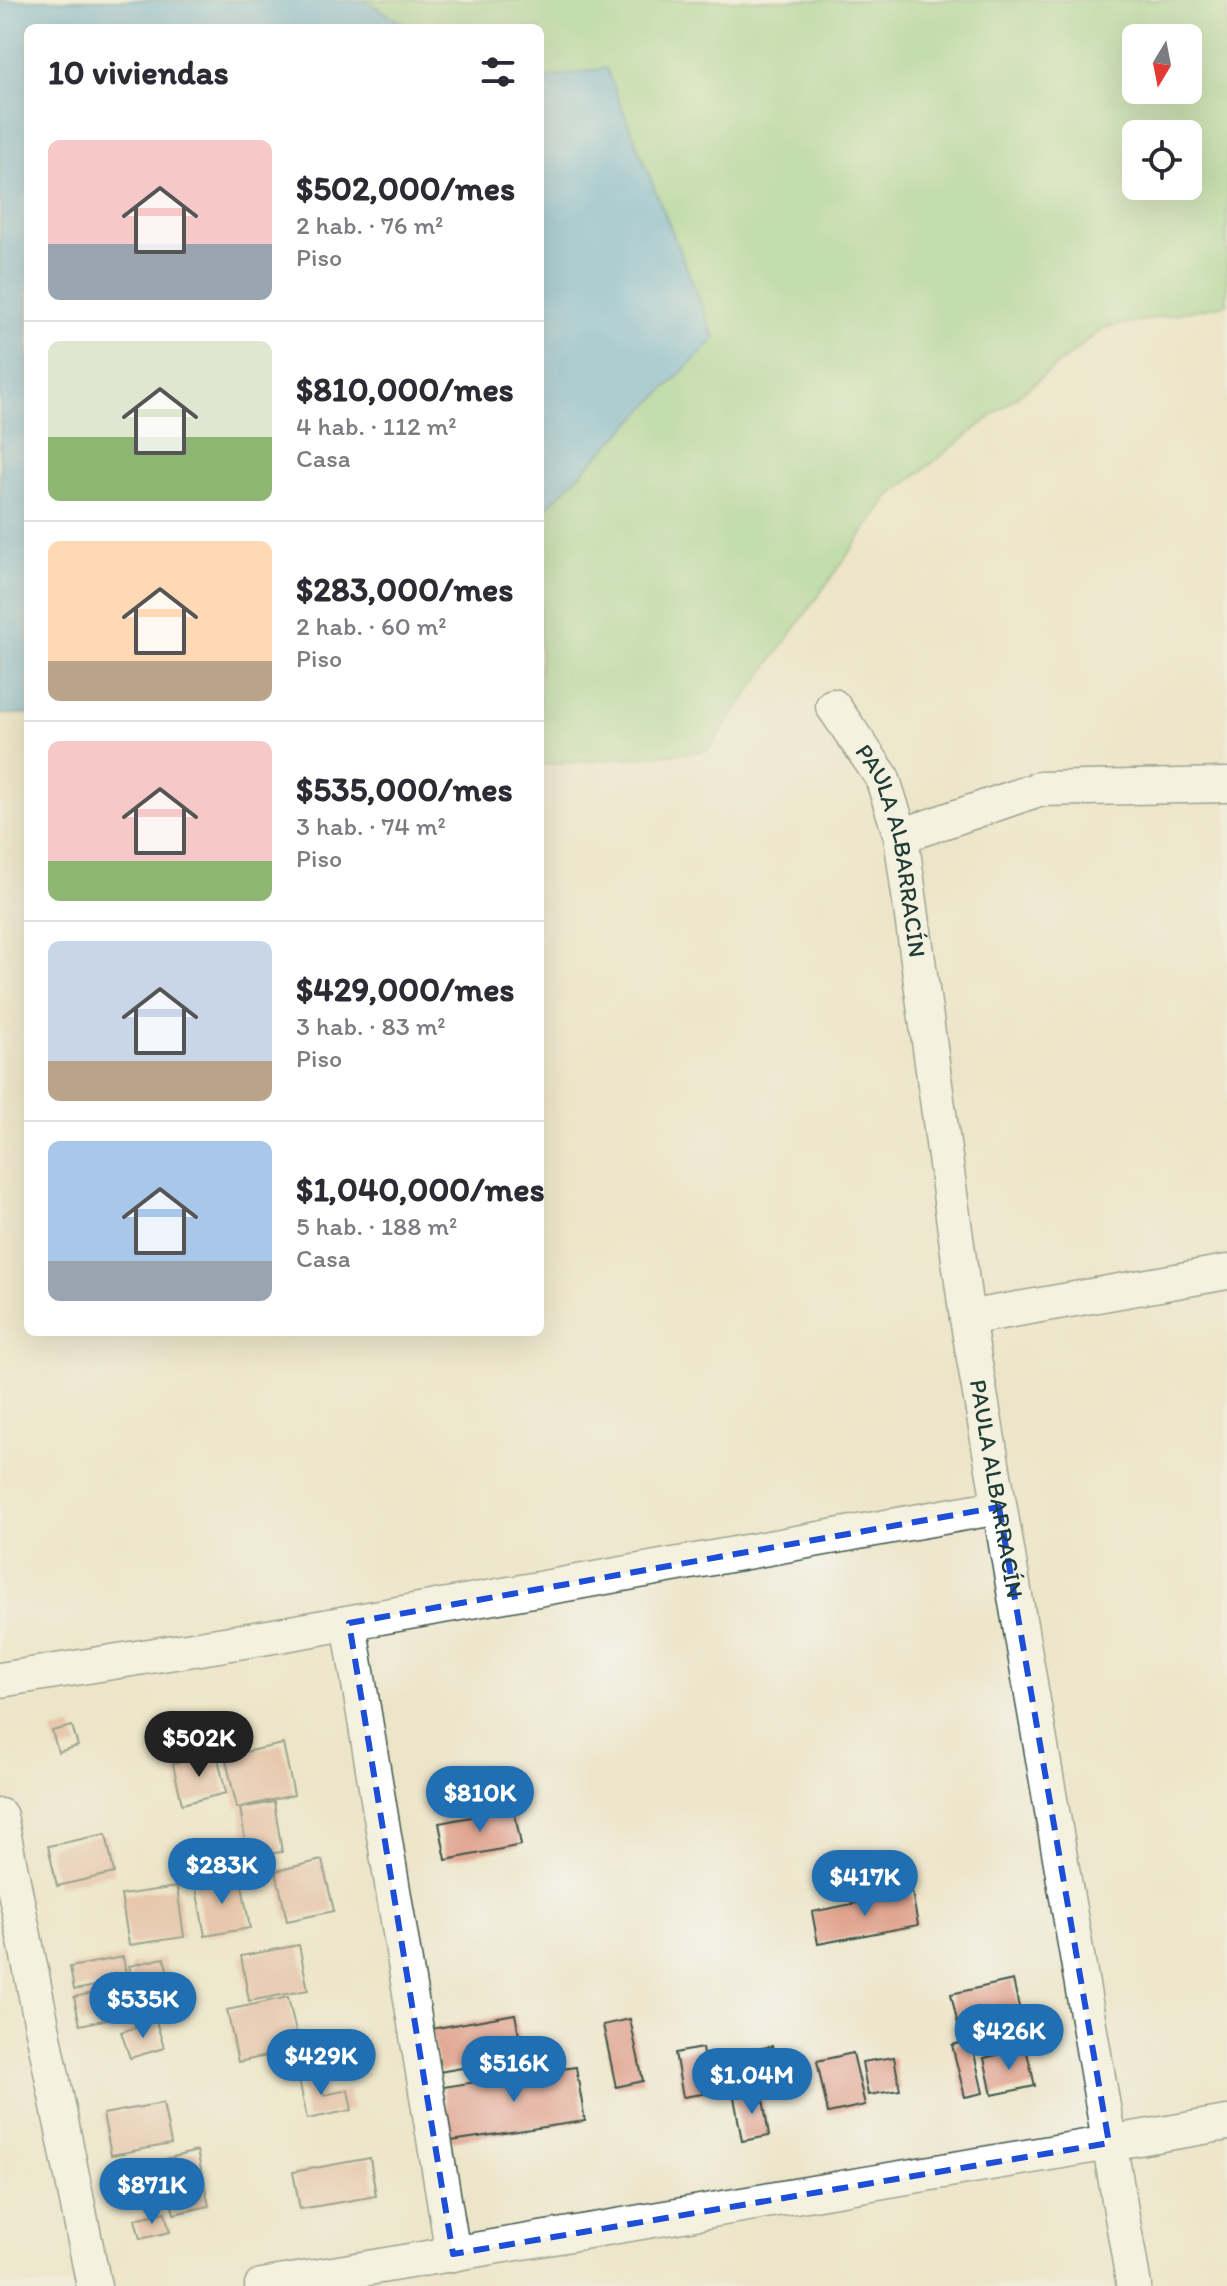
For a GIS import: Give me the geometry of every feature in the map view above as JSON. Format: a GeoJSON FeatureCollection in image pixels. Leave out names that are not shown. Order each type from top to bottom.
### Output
{"type":"FeatureCollection","features":[{"type":"Feature","properties":{"kind":"street","name":"PAULA ALBARRACÍN"},"geometry":{"type":"LineString","coordinates":[[833,706],[882,777],[901,836],[967,1318],[1134,2286]]}},
{"type":"Feature","properties":{"kind":"street"},"geometry":{"type":"LineString","coordinates":[[901,836],[1039,789],[1227,785]]}},
{"type":"Feature","properties":{"kind":"street"},"geometry":{"type":"LineString","coordinates":[[967,1318],[1227,1272]]}},
{"type":"Feature","properties":{"kind":"street"},"geometry":{"type":"LineString","coordinates":[[0,1680],[349,1623],[999,1507]]}},
{"type":"Feature","properties":{"kind":"street"},"geometry":{"type":"LineString","coordinates":[[349,1623],[453,2254]]}},
{"type":"Feature","properties":{"kind":"street"},"geometry":{"type":"LineString","coordinates":[[0,1816],[94,2286]]}},
{"type":"Feature","properties":{"kind":"street"},"geometry":{"type":"LineString","coordinates":[[262,2286],[1227,2123]]}},
{"type":"Feature","properties":{"kind":"highlighted area"},"geometry":{"type":"Polygon","coordinates":[[[999,1507],[1109,2143],[453,2254],[349,1623],[999,1507]]]}},
{"type":"Feature","properties":{"kind":"green space"},"geometry":{"type":"Polygon","coordinates":[[[364,0],[1227,0],[1227,304],[1104,328],[890,496],[707,751],[544,765],[544,510],[715,338],[606,68],[544,78],[544,24],[404,24],[364,0]]]}},
{"type":"Feature","properties":{"kind":"water"},"geometry":{"type":"Polygon","coordinates":[[[0,0],[364,0],[404,24],[24,24],[24,714],[0,714],[0,0]]]}},
{"type":"Feature","properties":{"kind":"water"},"geometry":{"type":"Polygon","coordinates":[[[606,68],[715,339],[544,510],[544,78],[606,68]]]}},
{"type":"Feature","properties":{"kind":"building"},"geometry":{"type":"Polygon","coordinates":[[[72,1726],[78,1746],[58,1752],[52,1731],[72,1726]]]}},
{"type":"Feature","properties":{"kind":"building"},"geometry":{"type":"Polygon","coordinates":[[[283,1744],[294,1795],[237,1808],[225,1756],[283,1744]]]}},
{"type":"Feature","properties":{"kind":"building"},"geometry":{"type":"Polygon","coordinates":[[[217,1754],[226,1793],[182,1804],[173,1764],[217,1754]]]}},
{"type":"Feature","properties":{"kind":"building"},"geometry":{"type":"Polygon","coordinates":[[[274,1802],[282,1852],[248,1857],[240,1808],[274,1802]]]}},
{"type":"Feature","properties":{"kind":"building"},"geometry":{"type":"Polygon","coordinates":[[[514,1809],[521,1845],[446,1860],[439,1823],[514,1809]]]}},
{"type":"Feature","properties":{"kind":"building"},"geometry":{"type":"Polygon","coordinates":[[[106,1834],[114,1873],[57,1886],[48,1846],[106,1834]]]}},
{"type":"Feature","properties":{"kind":"building"},"geometry":{"type":"Polygon","coordinates":[[[322,1860],[334,1911],[287,1921],[276,1871],[322,1860]]]}},
{"type":"Feature","properties":{"kind":"building"},"geometry":{"type":"Polygon","coordinates":[[[240,1875],[250,1928],[205,1936],[195,1883],[240,1875]]]}},
{"type":"Feature","properties":{"kind":"building"},"geometry":{"type":"Polygon","coordinates":[[[177,1887],[184,1937],[129,1945],[121,1895],[177,1887]]]}},
{"type":"Feature","properties":{"kind":"building"},"geometry":{"type":"Polygon","coordinates":[[[912,1892],[918,1925],[818,1944],[812,1912],[912,1892]]]}},
{"type":"Feature","properties":{"kind":"building"},"geometry":{"type":"Polygon","coordinates":[[[299,1945],[308,1990],[249,2001],[241,1956],[299,1945]]]}},
{"type":"Feature","properties":{"kind":"building"},"geometry":{"type":"Polygon","coordinates":[[[123,1957],[127,1980],[74,1990],[70,1967],[123,1957]]]}},
{"type":"Feature","properties":{"kind":"building"},"geometry":{"type":"Polygon","coordinates":[[[164,1958],[177,2006],[141,2015],[129,1966],[164,1958]]]}},
{"type":"Feature","properties":{"kind":"building"},"geometry":{"type":"Polygon","coordinates":[[[1013,1980],[1020,2011],[958,2025],[951,1994],[1013,1980]]]}},
{"type":"Feature","properties":{"kind":"building"},"geometry":{"type":"Polygon","coordinates":[[[112,1989],[117,2017],[80,2025],[74,1997],[112,1989]]]}},
{"type":"Feature","properties":{"kind":"building"},"geometry":{"type":"Polygon","coordinates":[[[288,1997],[300,2049],[238,2062],[227,2010],[288,1997]]]}},
{"type":"Feature","properties":{"kind":"building"},"geometry":{"type":"Polygon","coordinates":[[[515,2014],[523,2057],[439,2072],[431,2029],[515,2014]]]}},
{"type":"Feature","properties":{"kind":"building"},"geometry":{"type":"Polygon","coordinates":[[[630,2019],[643,2081],[616,2087],[603,2025],[630,2019]]]}},
{"type":"Feature","properties":{"kind":"building"},"geometry":{"type":"Polygon","coordinates":[[[156,2021],[164,2048],[130,2058],[121,2032],[156,2021]]]}},
{"type":"Feature","properties":{"kind":"building"},"geometry":{"type":"Polygon","coordinates":[[[971,2040],[983,2093],[965,2097],[952,2045],[971,2040]]]}},
{"type":"Feature","properties":{"kind":"building"},"geometry":{"type":"Polygon","coordinates":[[[772,2046],[783,2091],[764,2096],[753,2050],[772,2046]]]}},
{"type":"Feature","properties":{"kind":"building"},"geometry":{"type":"Polygon","coordinates":[[[702,2048],[709,2093],[683,2097],[675,2053],[702,2048]]]}},
{"type":"Feature","properties":{"kind":"building"},"geometry":{"type":"Polygon","coordinates":[[[1026,2048],[1035,2086],[992,2095],[984,2058],[1026,2048]]]}},
{"type":"Feature","properties":{"kind":"building"},"geometry":{"type":"Polygon","coordinates":[[[853,2053],[865,2105],[828,2113],[817,2061],[853,2053]]]}},
{"type":"Feature","properties":{"kind":"building"},"geometry":{"type":"Polygon","coordinates":[[[894,2057],[900,2090],[868,2095],[862,2062],[894,2057]]]}},
{"type":"Feature","properties":{"kind":"building"},"geometry":{"type":"Polygon","coordinates":[[[576,2067],[585,2121],[451,2141],[443,2087],[576,2067]]]}},
{"type":"Feature","properties":{"kind":"building"},"geometry":{"type":"Polygon","coordinates":[[[319,2070],[324,2095],[348,2090],[352,2110],[307,2119],[298,2074],[319,2070]]]}},
{"type":"Feature","properties":{"kind":"building"},"geometry":{"type":"Polygon","coordinates":[[[762,2092],[769,2136],[742,2141],[734,2097],[762,2092]]]}},
{"type":"Feature","properties":{"kind":"building"},"geometry":{"type":"Polygon","coordinates":[[[163,2103],[171,2144],[111,2155],[103,2114],[163,2103]]]}},
{"type":"Feature","properties":{"kind":"building"},"geometry":{"type":"Polygon","coordinates":[[[197,2151],[209,2206],[174,2214],[161,2160],[197,2151]]]}},
{"type":"Feature","properties":{"kind":"building"},"geometry":{"type":"Polygon","coordinates":[[[370,2158],[376,2196],[300,2209],[293,2172],[370,2158]]]}},
{"type":"Feature","properties":{"kind":"building"},"geometry":{"type":"Polygon","coordinates":[[[165,2212],[170,2232],[140,2239],[135,2219],[165,2212]]]}}]}
